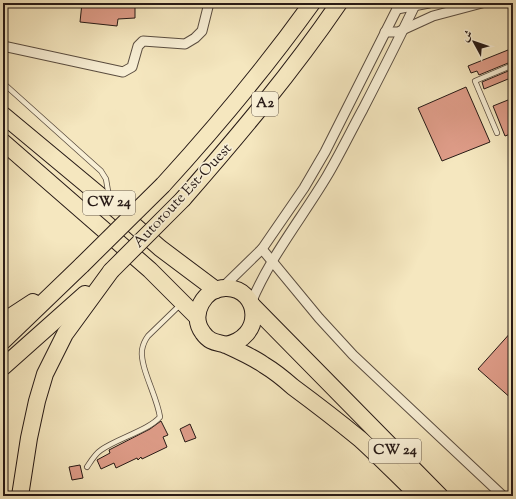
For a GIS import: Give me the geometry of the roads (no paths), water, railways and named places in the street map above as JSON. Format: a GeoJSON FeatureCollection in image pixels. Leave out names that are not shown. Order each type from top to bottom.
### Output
{"type":"FeatureCollection","features":[{"type":"Feature","properties":{"kind":"highway","name":"Autoroute Est-Ouest"},"geometry":{"type":"LineString","coordinates":[[3,340],[163,185],[240,97],[284,42],[312,3]]}},
{"type":"Feature","properties":{"kind":"highway","name":"Autoroute Est-Ouest"},"geometry":{"type":"LineString","coordinates":[[3,368],[111,271],[183,199],[273,93],[311,45],[339,3]]}},
{"type":"Feature","properties":{"kind":"highway","name":"CW 24"},"geometry":{"type":"LineString","coordinates":[[3,115],[110,204],[160,248],[218,289]]}},
{"type":"Feature","properties":{"kind":"highway","name":"CW 24"},"geometry":{"type":"LineString","coordinates":[[6,146],[150,270],[197,317]]}},
{"type":"Feature","properties":{"kind":"highway"},"geometry":{"type":"LineString","coordinates":[[3,319],[10,317],[41,297],[82,265]]}},
{"type":"Feature","properties":{"kind":"highway"},"geometry":{"type":"LineString","coordinates":[[20,496],[36,401],[46,374],[65,334],[111,271]]}},
{"type":"Feature","properties":{"kind":"highway"},"geometry":{"type":"LineString","coordinates":[[218,289],[235,290],[241,292],[251,304],[254,314],[253,323],[249,332],[243,339],[234,343],[225,345],[209,340],[199,326],[197,317],[198,308],[202,300],[208,294],[218,289]]}},
{"type":"Feature","properties":{"kind":"highway","name":"CW 24"},"geometry":{"type":"LineString","coordinates":[[251,304],[440,496]]}},
{"type":"Feature","properties":{"kind":"highway","name":"CW 24"},"geometry":{"type":"LineString","coordinates":[[225,345],[264,364],[329,413],[419,496]]}},
{"type":"Feature","properties":{"kind":"street"},"geometry":{"type":"LineString","coordinates":[[3,46],[122,72],[132,67],[138,46],[143,41],[185,44],[195,38],[202,31],[209,3]]}},
{"type":"Feature","properties":{"kind":"street"},"geometry":{"type":"LineString","coordinates":[[218,289],[262,249],[316,170],[398,6],[428,3]]}},
{"type":"Feature","properties":{"kind":"street"},"geometry":{"type":"LineString","coordinates":[[385,32],[404,30],[433,16],[482,3]]}},
{"type":"Feature","properties":{"kind":"street"},"geometry":{"type":"LineString","coordinates":[[251,304],[258,284],[272,260],[330,170],[404,30],[415,5]]}},
{"type":"Feature","properties":{"kind":"street"},"geometry":{"type":"LineString","coordinates":[[262,249],[353,355],[503,496]]}},
{"type":"Feature","properties":{"kind":"lane"},"geometry":{"type":"LineString","coordinates":[[497,133],[475,81],[513,65]]}},
{"type":"Feature","properties":{"kind":"lane"},"geometry":{"type":"LineString","coordinates":[[3,83],[101,170],[106,179],[110,204]]}},
{"type":"Feature","properties":{"kind":"lane"},"geometry":{"type":"LineString","coordinates":[[87,467],[100,450],[152,424],[160,416],[158,405],[142,359],[142,350],[144,341],[148,336],[183,303]]}}]}
